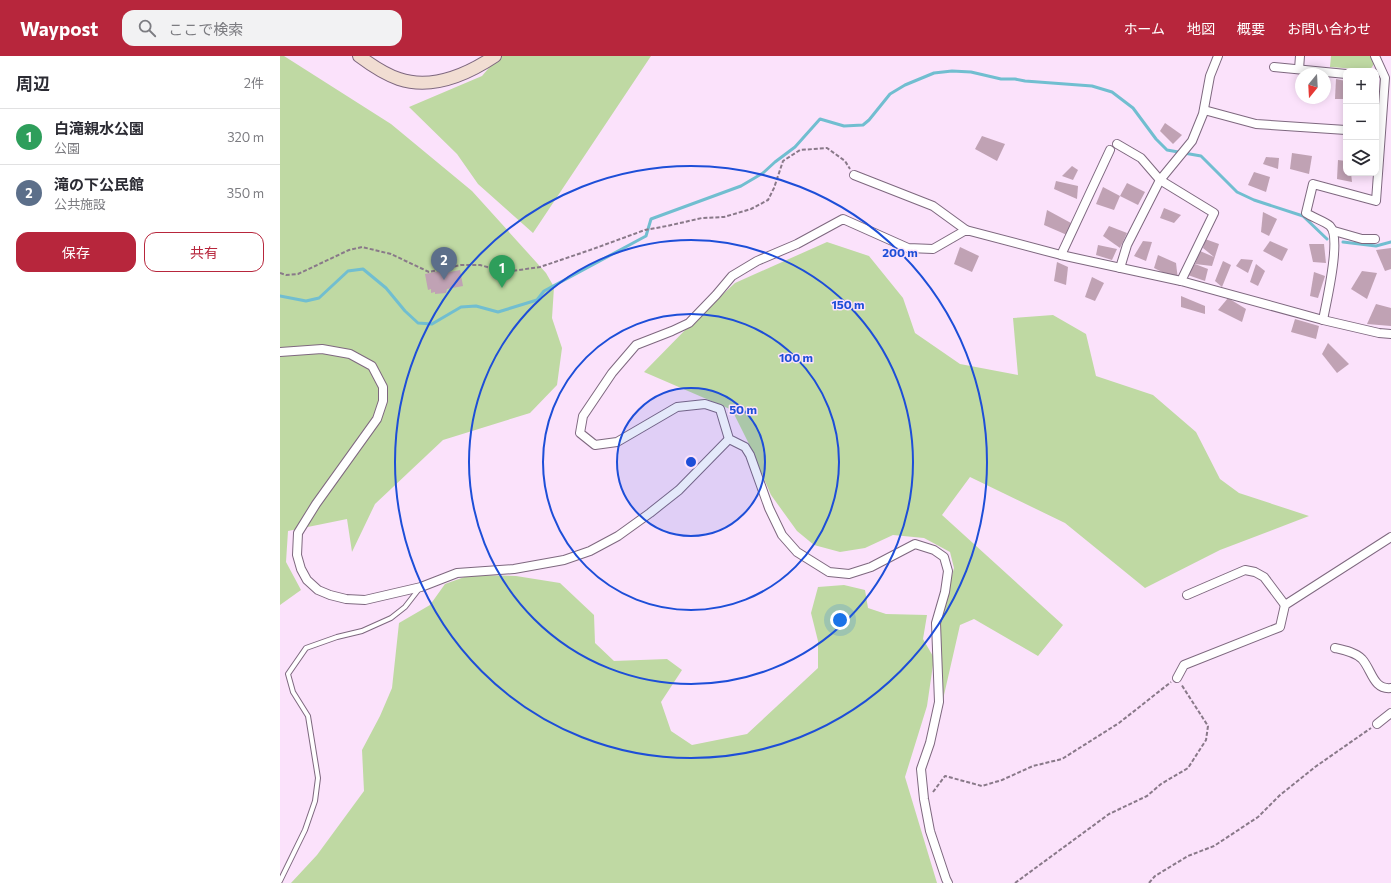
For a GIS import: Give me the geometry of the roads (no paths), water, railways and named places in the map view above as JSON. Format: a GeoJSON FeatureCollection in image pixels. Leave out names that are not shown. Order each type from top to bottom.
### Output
{"type":"FeatureCollection","features":[{"type":"Feature","properties":{"kind":"street"},"geometry":{"type":"LineString","coordinates":[[359,56],[380,70],[399,79],[419,82],[441,80],[459,76],[479,67],[495,56]]}},
{"type":"Feature","properties":{"kind":"street"},"geometry":{"type":"LineString","coordinates":[[1120,268],[1128,245],[1160,180],[1192,141],[1204,110],[1210,76],[1218,56]]}},
{"type":"Feature","properties":{"kind":"street"},"geometry":{"type":"LineString","coordinates":[[1299,68],[1300,56]]}},
{"type":"Feature","properties":{"kind":"street"},"geometry":{"type":"LineString","coordinates":[[1375,56],[1385,78],[1379,125]]}},
{"type":"Feature","properties":{"kind":"street"},"geometry":{"type":"LineString","coordinates":[[1274,67],[1295,69]]}},
{"type":"Feature","properties":{"kind":"street"},"geometry":{"type":"LineString","coordinates":[[1331,72],[1343,74]]}},
{"type":"Feature","properties":{"kind":"street"},"geometry":{"type":"LineString","coordinates":[[1379,78],[1385,78]]}},
{"type":"Feature","properties":{"kind":"street"},"geometry":{"type":"LineString","coordinates":[[1204,110],[1256,124],[1343,130]]}},
{"type":"Feature","properties":{"kind":"street"},"geometry":{"type":"LineString","coordinates":[[1322,320],[1331,282],[1335,236],[1330,226],[1306,214],[1313,184],[1376,201],[1378,140]]}},
{"type":"Feature","properties":{"kind":"street"},"geometry":{"type":"LineString","coordinates":[[1116,144],[1141,158],[1160,180],[1214,213],[1181,281]]}},
{"type":"Feature","properties":{"kind":"street"},"geometry":{"type":"LineString","coordinates":[[1061,255],[1110,150]]}},
{"type":"Feature","properties":{"kind":"street"},"geometry":{"type":"LineString","coordinates":[[854,175],[933,206],[966,230],[1061,255],[1181,281],[1322,320],[1379,333],[1391,334]]}},
{"type":"Feature","properties":{"kind":"street"},"geometry":{"type":"LineString","coordinates":[[948,883],[930,831],[924,799],[921,769],[930,743],[939,702],[936,623],[945,592],[948,571],[944,557],[934,550],[914,544],[871,567],[849,574],[829,572],[797,552],[782,535],[769,508],[750,455],[745,447],[729,439],[720,409],[705,404],[677,407],[616,442],[596,445],[580,433],[583,416],[612,373],[636,345],[672,332],[689,323],[732,276],[757,261],[797,244],[843,219],[908,248],[933,249],[966,230]]}},
{"type":"Feature","properties":{"kind":"street"},"geometry":{"type":"LineString","coordinates":[[1334,232],[1362,239],[1375,239]]}},
{"type":"Feature","properties":{"kind":"street"},"geometry":{"type":"LineString","coordinates":[[280,352],[322,349],[350,354],[372,366],[383,387],[383,401],[376,419],[316,504],[298,533],[297,555],[301,569],[307,580],[318,590],[346,600],[365,600],[421,587],[457,573],[514,569],[564,560],[590,551],[618,536],[650,514],[679,490],[729,439]]}},
{"type":"Feature","properties":{"kind":"street"},"geometry":{"type":"LineString","coordinates":[[1177,678],[1184,665],[1280,627],[1285,605],[1391,537]]}},
{"type":"Feature","properties":{"kind":"street"},"geometry":{"type":"LineString","coordinates":[[1187,595],[1245,570],[1255,572],[1264,577],[1285,605]]}},
{"type":"Feature","properties":{"kind":"street"},"geometry":{"type":"LineString","coordinates":[[1336,648],[1346,650],[1360,657],[1368,667],[1375,683],[1380,687],[1391,688]]}},
{"type":"Feature","properties":{"kind":"street"},"geometry":{"type":"LineString","coordinates":[[1377,724],[1391,713]]}},
{"type":"Feature","properties":{"kind":"lane"},"geometry":{"type":"LineString","coordinates":[[280,881],[305,830],[315,801],[318,778],[308,716],[293,692],[288,674],[306,648],[337,637],[362,631],[391,618],[405,607],[421,587]]}},
{"type":"Feature","properties":{"kind":"waterway"},"geometry":{"type":"LineString","coordinates":[[280,296],[306,301],[319,298],[348,271],[363,269],[386,288],[405,311],[418,323],[432,324],[461,307],[476,306],[498,312],[537,300],[544,291],[646,236],[651,219],[741,186],[763,173],[795,147],[820,119],[844,126],[863,125],[869,120],[890,94],[905,85],[934,73],[952,71],[971,72],[1001,79],[1092,86],[1112,92],[1133,108],[1156,139],[1167,150],[1201,156],[1237,192],[1254,200],[1303,216],[1327,239]]}},
{"type":"Feature","properties":{"kind":"waterway"},"geometry":{"type":"LineString","coordinates":[[1343,242],[1376,246],[1391,242]]}},
{"type":"Feature","properties":{"kind":"place","name":"滝の下公民館"},"geometry":{"type":"Point","coordinates":[444,280]}},
{"type":"Feature","properties":{"kind":"place","name":"白滝親水公園"},"geometry":{"type":"Point","coordinates":[502,288]}}]}
